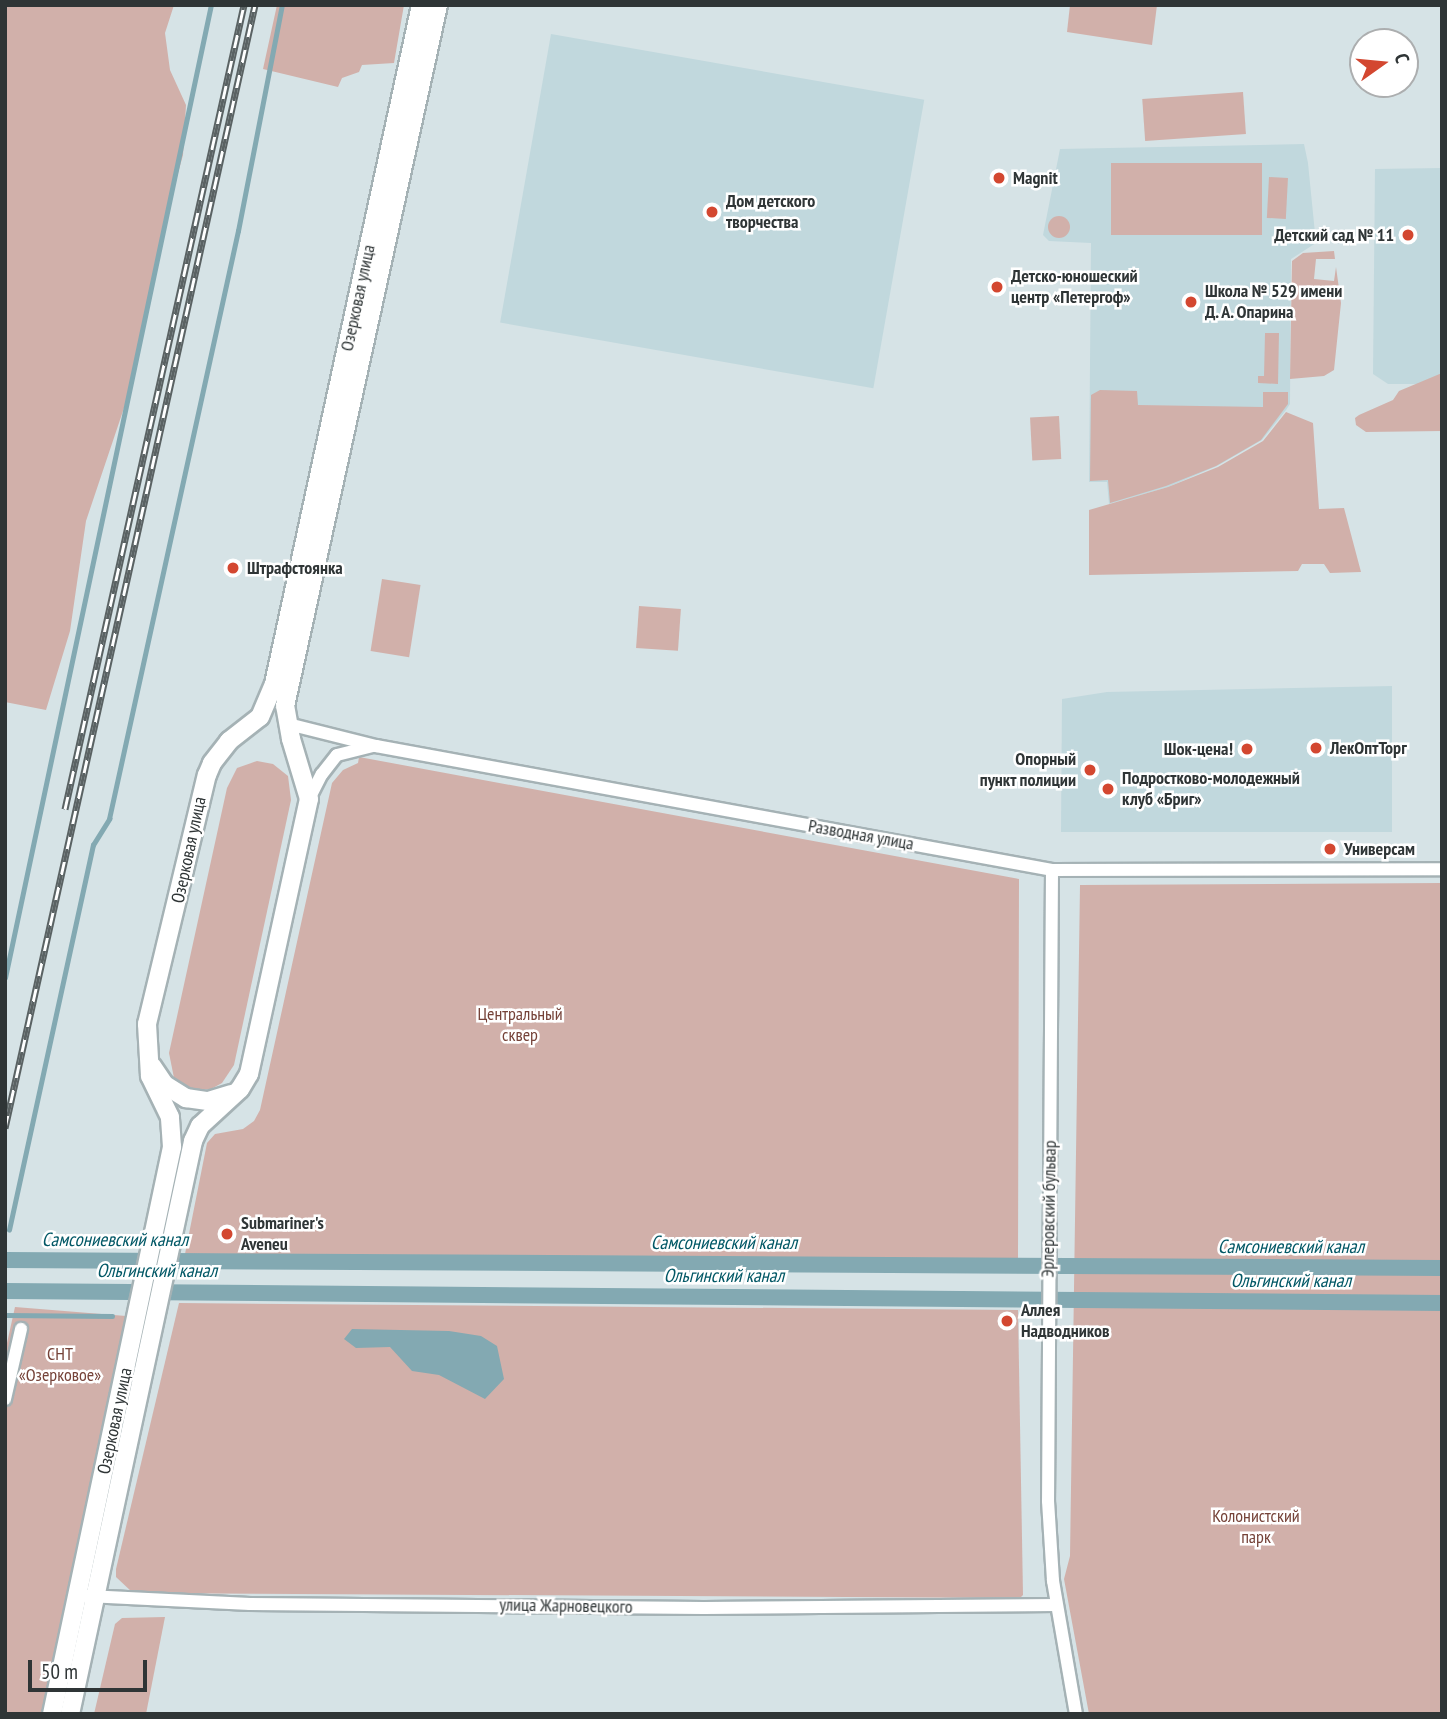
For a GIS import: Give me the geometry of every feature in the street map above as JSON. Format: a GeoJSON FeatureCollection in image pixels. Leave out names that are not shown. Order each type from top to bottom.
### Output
{"type":"FeatureCollection","features":[{"type":"Feature","properties":{"kind":"street","name":"Озерковая улица"},"geometry":{"type":"LineString","coordinates":[[52,1714],[86,1596],[146,1314],[154,1236],[173,1133],[167,1108],[153,1086],[147,1057],[147,1024],[203,787],[220,751],[260,717],[274,684],[421,5]]}},
{"type":"Feature","properties":{"kind":"street","name":"Озерковая улица"},"geometry":{"type":"LineString","coordinates":[[309,799],[288,724],[287,694],[438,5]]}},
{"type":"Feature","properties":{"kind":"street"},"geometry":{"type":"LineString","coordinates":[[260,717],[288,724]]}},
{"type":"Feature","properties":{"kind":"street","name":"Разводная улица"},"geometry":{"type":"LineString","coordinates":[[288,724],[376,746],[1052,870],[1442,869]]}},
{"type":"Feature","properties":{"kind":"street","name":"Озерковая улица"},"geometry":{"type":"LineString","coordinates":[[146,1314],[172,1237],[195,1134],[206,1118],[240,1089],[249,1074],[309,799],[322,774],[337,755],[376,746]]}},
{"type":"Feature","properties":{"kind":"street","name":"Эрлеровский бульвар"},"geometry":{"type":"LineString","coordinates":[[1052,870],[1048,1501],[1056,1605],[1076,1714]]}},
{"type":"Feature","properties":{"kind":"street"},"geometry":{"type":"LineString","coordinates":[[147,1057],[156,1076],[186,1098],[219,1100],[240,1089]]}},
{"type":"Feature","properties":{"kind":"street"},"geometry":{"type":"LineString","coordinates":[[5,1399],[21,1329]]}},
{"type":"Feature","properties":{"kind":"street","name":"Озерковая улица"},"geometry":{"type":"LineString","coordinates":[[70,1714],[86,1596]]}},
{"type":"Feature","properties":{"kind":"street","name":"улица Жарновецкого"},"geometry":{"type":"LineString","coordinates":[[86,1596],[250,1604],[704,1608],[1056,1605]]}},
{"type":"Feature","properties":{"kind":"shaded area","name":"Дом детского творчества"},"geometry":{"type":"Polygon","coordinates":[[[551,34],[924,100],[873,388],[500,323],[551,34]]]}},
{"type":"Feature","properties":{"kind":"shaded area","name":"Школа № 529 имени Д. А. Опарина"},"geometry":{"type":"Polygon","coordinates":[[[1304,144],[1316,243],[1291,259],[1290,404],[1262,440],[1217,466],[1168,487],[1109,504],[1107,482],[1089,482],[1091,243],[1049,241],[1043,235],[1060,149],[1304,144]]]}},
{"type":"Feature","properties":{"kind":"shaded area","name":"Детский сад № 11"},"geometry":{"type":"Polygon","coordinates":[[[1442,168],[1442,384],[1388,384],[1373,374],[1375,169],[1442,168]]]}},
{"type":"Feature","properties":{"kind":"shaded area"},"geometry":{"type":"Polygon","coordinates":[[[1392,686],[1392,832],[1061,832],[1062,699],[1107,692],[1392,686]]]}},
{"type":"Feature","properties":{"kind":"shaded area"},"geometry":{"type":"Polygon","coordinates":[[[352,1329],[449,1331],[481,1336],[497,1346],[504,1379],[485,1399],[439,1375],[412,1371],[390,1347],[356,1348],[344,1339],[352,1329]]]}},
{"type":"Feature","properties":{"kind":"green space"},"geometry":{"type":"Polygon","coordinates":[[[5,5],[174,5],[165,33],[170,70],[186,105],[183,155],[166,217],[125,405],[86,521],[70,631],[46,710],[5,702],[5,5]]]}},
{"type":"Feature","properties":{"kind":"green space"},"geometry":{"type":"Polygon","coordinates":[[[277,5],[404,5],[394,63],[362,65],[359,72],[342,78],[338,87],[263,69],[277,5]]]}},
{"type":"Feature","properties":{"kind":"green space"},"geometry":{"type":"Polygon","coordinates":[[[1070,5],[1157,5],[1152,45],[1067,32],[1070,5]]]}},
{"type":"Feature","properties":{"kind":"green space"},"geometry":{"type":"Polygon","coordinates":[[[1243,92],[1246,134],[1145,141],[1142,99],[1243,92]]]}},
{"type":"Feature","properties":{"kind":"green space"},"geometry":{"type":"Polygon","coordinates":[[[1111,163],[1262,163],[1262,235],[1111,235],[1111,163]]]}},
{"type":"Feature","properties":{"kind":"green space"},"geometry":{"type":"Polygon","coordinates":[[[1269,177],[1288,178],[1286,219],[1267,218],[1269,177]]]}},
{"type":"Feature","properties":{"kind":"green space"},"geometry":{"type":"Polygon","coordinates":[[[1059,216],[1067,219],[1070,227],[1067,235],[1059,238],[1051,235],[1048,227],[1051,219],[1059,216]]]}},
{"type":"Feature","properties":{"kind":"green space"},"geometry":{"type":"Polygon","coordinates":[[[1334,251],[1335,259],[1316,259],[1314,279],[1334,281],[1336,267],[1341,303],[1334,370],[1324,376],[1290,379],[1292,261],[1303,253],[1334,251]]]}},
{"type":"Feature","properties":{"kind":"green space"},"geometry":{"type":"Polygon","coordinates":[[[1265,333],[1279,333],[1278,384],[1258,383],[1258,376],[1264,376],[1265,333]]]}},
{"type":"Feature","properties":{"kind":"green space"},"geometry":{"type":"Polygon","coordinates":[[[1442,373],[1442,431],[1366,432],[1356,425],[1355,418],[1359,415],[1393,400],[1399,391],[1442,373]]]}},
{"type":"Feature","properties":{"kind":"green space"},"geometry":{"type":"Polygon","coordinates":[[[1100,390],[1137,391],[1138,405],[1263,407],[1263,392],[1288,392],[1288,404],[1261,440],[1216,466],[1166,486],[1110,503],[1108,480],[1090,481],[1091,395],[1100,390]]]}},
{"type":"Feature","properties":{"kind":"green space"},"geometry":{"type":"Polygon","coordinates":[[[1286,412],[1313,423],[1319,509],[1344,508],[1361,572],[1330,573],[1324,564],[1302,564],[1298,571],[1089,575],[1089,510],[1168,487],[1218,467],[1263,441],[1286,412]]]}},
{"type":"Feature","properties":{"kind":"green space"},"geometry":{"type":"Polygon","coordinates":[[[1059,416],[1061,459],[1032,460],[1030,418],[1059,416]]]}},
{"type":"Feature","properties":{"kind":"green space"},"geometry":{"type":"Polygon","coordinates":[[[382,579],[421,585],[409,657],[371,651],[382,579]]]}},
{"type":"Feature","properties":{"kind":"green space"},"geometry":{"type":"Polygon","coordinates":[[[639,606],[681,609],[678,651],[636,648],[639,606]]]}},
{"type":"Feature","properties":{"kind":"green space","name":"Центральный сквер"},"geometry":{"type":"Polygon","coordinates":[[[359,757],[1019,879],[1018,1260],[184,1259],[207,1143],[215,1134],[243,1129],[254,1121],[260,1110],[332,783],[343,770],[358,763],[359,757]]]}},
{"type":"Feature","properties":{"kind":"green space"},"geometry":{"type":"Polygon","coordinates":[[[257,761],[273,764],[288,776],[291,800],[234,1065],[222,1083],[211,1089],[199,1090],[185,1086],[174,1078],[169,1053],[227,788],[237,768],[257,761]]]}},
{"type":"Feature","properties":{"kind":"green space","name":"Колонистский парк"},"geometry":{"type":"Polygon","coordinates":[[[1442,883],[1442,1714],[1089,1714],[1064,1579],[1070,1556],[1080,885],[1442,883]]]}},
{"type":"Feature","properties":{"kind":"green space"},"geometry":{"type":"Polygon","coordinates":[[[179,1303],[1018,1310],[1023,1595],[1020,1598],[133,1593],[116,1577],[116,1569],[179,1303]]]}},
{"type":"Feature","properties":{"kind":"green space","name":"СНТ «Озерковое»"},"geometry":{"type":"Polygon","coordinates":[[[15,1307],[126,1316],[43,1714],[5,1714],[5,1352],[15,1307]]]}},
{"type":"Feature","properties":{"kind":"green space"},"geometry":{"type":"Polygon","coordinates":[[[165,1617],[146,1714],[94,1714],[115,1624],[122,1618],[165,1617]]]}},
{"type":"Feature","properties":{"kind":"waterway"},"geometry":{"type":"LineString","coordinates":[[5,978],[211,5]]}},
{"type":"Feature","properties":{"kind":"waterway"},"geometry":{"type":"LineString","coordinates":[[9,1230],[93,845],[109,819],[238,231],[282,5]]}},
{"type":"Feature","properties":{"kind":"waterway","name":"Самсониевский канал"},"geometry":{"type":"LineString","coordinates":[[5,1260],[1442,1268]]}},
{"type":"Feature","properties":{"kind":"waterway","name":"Ольгинский канал"},"geometry":{"type":"LineString","coordinates":[[5,1291],[1442,1303]]}},
{"type":"Feature","properties":{"kind":"waterway"},"geometry":{"type":"LineString","coordinates":[[5,1315],[112,1316]]}},
{"type":"Feature","properties":{"kind":"railway"},"geometry":{"type":"LineString","coordinates":[[65,809],[244,5]]}},
{"type":"Feature","properties":{"kind":"railway"},"geometry":{"type":"LineString","coordinates":[[5,1128],[255,5]]}},
{"type":"Feature","properties":{"kind":"place","name":"Magnit"},"geometry":{"type":"Point","coordinates":[999,178]}},
{"type":"Feature","properties":{"kind":"place","name":"Дом детского творчества"},"geometry":{"type":"Point","coordinates":[712,212]}},
{"type":"Feature","properties":{"kind":"place","name":"Детский сад № 11"},"geometry":{"type":"Point","coordinates":[1408,235]}},
{"type":"Feature","properties":{"kind":"place","name":"Детско-юношеский центр «Петергоф»"},"geometry":{"type":"Point","coordinates":[997,287]}},
{"type":"Feature","properties":{"kind":"place","name":"Школа № 529 имени Д. А. Опарина"},"geometry":{"type":"Point","coordinates":[1191,302]}},
{"type":"Feature","properties":{"kind":"place","name":"Штрафстоянка"},"geometry":{"type":"Point","coordinates":[233,568]}},
{"type":"Feature","properties":{"kind":"place","name":"ЛекОптТорг"},"geometry":{"type":"Point","coordinates":[1316,748]}},
{"type":"Feature","properties":{"kind":"place","name":"Шок-цена!"},"geometry":{"type":"Point","coordinates":[1247,749]}},
{"type":"Feature","properties":{"kind":"place","name":"Опорный пункт полиции"},"geometry":{"type":"Point","coordinates":[1090,770]}},
{"type":"Feature","properties":{"kind":"place","name":"Подростково-молодежный клуб «Бриг»"},"geometry":{"type":"Point","coordinates":[1108,789]}},
{"type":"Feature","properties":{"kind":"place","name":"Универсам"},"geometry":{"type":"Point","coordinates":[1330,849]}},
{"type":"Feature","properties":{"kind":"place","name":"Submariner's Aveneu"},"geometry":{"type":"Point","coordinates":[227,1234]}},
{"type":"Feature","properties":{"kind":"place","name":"Аллея Надводников"},"geometry":{"type":"Point","coordinates":[1007,1321]}}]}
